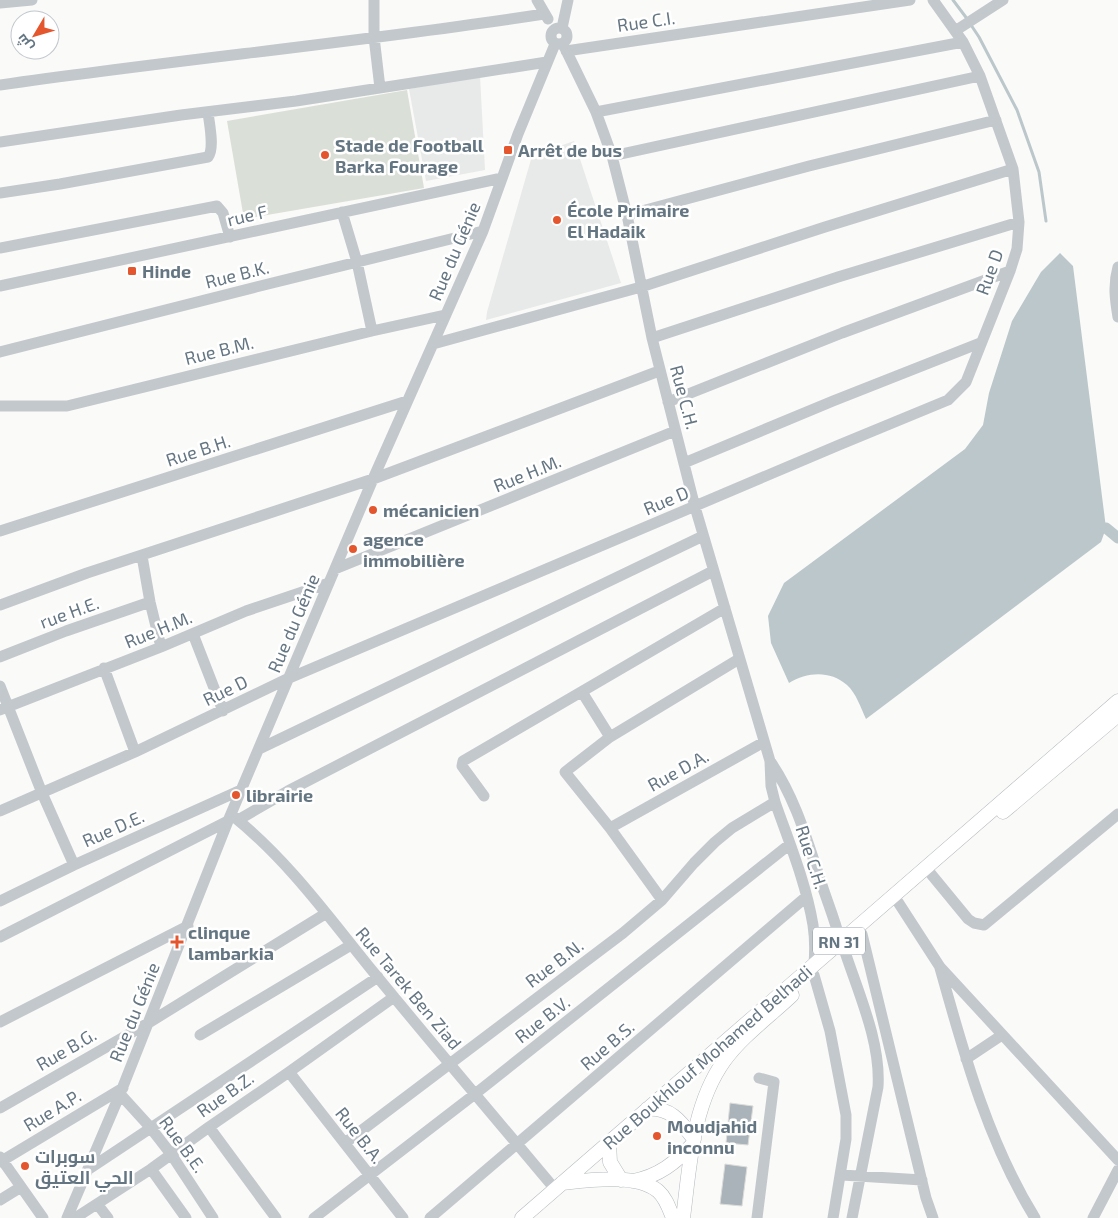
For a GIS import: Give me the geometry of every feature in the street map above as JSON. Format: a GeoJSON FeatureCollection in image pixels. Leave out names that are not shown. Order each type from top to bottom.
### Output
{"type":"FeatureCollection","features":[{"type":"Feature","properties":{"kind":"main road","name":"Rue Boukhlouf Mohamed Belhadi"},"geometry":{"type":"LineString","coordinates":[[522,1218],[647,1109],[842,945],[1118,701]]}},
{"type":"Feature","properties":{"kind":"main road","name":"Rue Boukhlouf Mohamed Belhadi"},"geometry":{"type":"LineString","coordinates":[[842,945],[862,934],[1118,715]]}},
{"type":"Feature","properties":{"kind":"main road","name":"Rue Boukhlouf Mohamed Belhadi"},"geometry":{"type":"LineString","coordinates":[[683,1218],[693,1142],[708,1091],[725,1060],[740,1042],[814,969]]}},
{"type":"Feature","properties":{"kind":"main road"},"geometry":{"type":"LineString","coordinates":[[559,1186],[592,1180],[648,1178],[669,1167],[693,1142],[681,1123],[670,1113],[655,1108],[647,1109]]}},
{"type":"Feature","properties":{"kind":"main road"},"geometry":{"type":"LineString","coordinates":[[609,1142],[610,1162],[627,1180],[657,1190],[665,1199],[673,1218]]}},
{"type":"Feature","properties":{"kind":"street"},"geometry":{"type":"LineString","coordinates":[[0,3],[32,0]]}},
{"type":"Feature","properties":{"kind":"street"},"geometry":{"type":"LineString","coordinates":[[374,0],[374,37],[380,88]]}},
{"type":"Feature","properties":{"kind":"street"},"geometry":{"type":"LineString","coordinates":[[537,0],[544,14],[559,28]]}},
{"type":"Feature","properties":{"kind":"street"},"geometry":{"type":"LineString","coordinates":[[562,46],[550,38],[550,34],[559,28],[568,0]]}},
{"type":"Feature","properties":{"kind":"street","name":"Rue C.I."},"geometry":{"type":"LineString","coordinates":[[562,46],[910,0]]}},
{"type":"Feature","properties":{"kind":"street","name":"Rue D"},"geometry":{"type":"LineString","coordinates":[[0,811],[134,752],[287,680],[948,400],[966,382],[1010,271],[1017,249],[1019,222],[1012,168],[980,76],[963,42],[933,0]]}},
{"type":"Feature","properties":{"kind":"street"},"geometry":{"type":"LineString","coordinates":[[955,31],[1003,0]]}},
{"type":"Feature","properties":{"kind":"street"},"geometry":{"type":"LineString","coordinates":[[0,85],[544,14]]}},
{"type":"Feature","properties":{"kind":"street"},"geometry":{"type":"LineString","coordinates":[[596,112],[963,42]]}},
{"type":"Feature","properties":{"kind":"street","name":"Rue du Génie"},"geometry":{"type":"LineString","coordinates":[[67,1218],[150,1022],[232,818],[241,790],[287,680],[336,569],[372,479],[483,231],[547,62],[562,46]]}},
{"type":"Feature","properties":{"kind":"street","name":"Rue C.H."},"geometry":{"type":"LineString","coordinates":[[562,46],[596,112],[612,156],[627,215],[640,287],[652,338],[702,536],[770,761],[771,786],[775,802],[790,844],[813,925],[815,942],[814,969],[844,1097],[847,1130],[842,1175],[833,1218]]}},
{"type":"Feature","properties":{"kind":"street"},"geometry":{"type":"LineString","coordinates":[[0,142],[296,101],[547,62]]}},
{"type":"Feature","properties":{"kind":"street"},"geometry":{"type":"LineString","coordinates":[[612,156],[980,76]]}},
{"type":"Feature","properties":{"kind":"street"},"geometry":{"type":"LineString","coordinates":[[0,193],[60,184],[208,156],[211,153],[211,140],[208,112]]}},
{"type":"Feature","properties":{"kind":"street"},"geometry":{"type":"LineString","coordinates":[[627,215],[809,166],[996,120]]}},
{"type":"Feature","properties":{"kind":"street"},"geometry":{"type":"LineString","coordinates":[[434,344],[640,287],[1012,168]]}},
{"type":"Feature","properties":{"kind":"street","name":"rue F"},"geometry":{"type":"LineString","coordinates":[[0,286],[502,178]]}},
{"type":"Feature","properties":{"kind":"street"},"geometry":{"type":"LineString","coordinates":[[0,248],[217,206],[223,212],[230,237]]}},
{"type":"Feature","properties":{"kind":"street"},"geometry":{"type":"LineString","coordinates":[[342,212],[357,262],[372,331]]}},
{"type":"Feature","properties":{"kind":"street"},"geometry":{"type":"LineString","coordinates":[[652,338],[838,277],[1019,222]]}},
{"type":"Feature","properties":{"kind":"street","name":"Rue B.K."},"geometry":{"type":"LineString","coordinates":[[0,352],[483,231]]}},
{"type":"Feature","properties":{"kind":"street"},"geometry":{"type":"LineString","coordinates":[[1118,267],[1114,279],[1114,293],[1118,317]]}},
{"type":"Feature","properties":{"kind":"street"},"geometry":{"type":"LineString","coordinates":[[668,402],[842,333],[1010,271]]}},
{"type":"Feature","properties":{"kind":"street","name":"Rue B.M."},"geometry":{"type":"LineString","coordinates":[[0,406],[67,406],[372,331],[445,316]]}},
{"type":"Feature","properties":{"kind":"street"},"geometry":{"type":"LineString","coordinates":[[684,463],[980,343]]}},
{"type":"Feature","properties":{"kind":"street"},"geometry":{"type":"LineString","coordinates":[[0,605],[87,573],[372,479],[660,371]]}},
{"type":"Feature","properties":{"kind":"street","name":"Rue B.H."},"geometry":{"type":"LineString","coordinates":[[0,531],[407,401]]}},
{"type":"Feature","properties":{"kind":"street","name":"Rue H.M."},"geometry":{"type":"LineString","coordinates":[[336,569],[675,431]]}},
{"type":"Feature","properties":{"kind":"street"},"geometry":{"type":"LineString","coordinates":[[259,749],[702,536]]}},
{"type":"Feature","properties":{"kind":"street"},"geometry":{"type":"LineString","coordinates":[[142,556],[150,602],[161,647]]}},
{"type":"Feature","properties":{"kind":"street"},"geometry":{"type":"LineString","coordinates":[[0,937],[713,572]]}},
{"type":"Feature","properties":{"kind":"street","name":"Rue H.M."},"geometry":{"type":"LineString","coordinates":[[4,708],[161,647],[246,611],[329,583]]}},
{"type":"Feature","properties":{"kind":"street","name":"rue H.E."},"geometry":{"type":"LineString","coordinates":[[0,656],[150,602]]}},
{"type":"Feature","properties":{"kind":"street"},"geometry":{"type":"LineString","coordinates":[[484,796],[462,766],[463,761],[725,608]]}},
{"type":"Feature","properties":{"kind":"street"},"geometry":{"type":"LineString","coordinates":[[193,634],[223,711]]}},
{"type":"Feature","properties":{"kind":"street"},"geometry":{"type":"LineString","coordinates":[[662,900],[610,828],[564,772],[610,737],[739,659]]}},
{"type":"Feature","properties":{"kind":"street"},"geometry":{"type":"LineString","coordinates":[[104,668],[134,752]]}},
{"type":"Feature","properties":{"kind":"street"},"geometry":{"type":"LineString","coordinates":[[0,686],[4,708],[74,865]]}},
{"type":"Feature","properties":{"kind":"street"},"geometry":{"type":"LineString","coordinates":[[582,692],[610,737]]}},
{"type":"Feature","properties":{"kind":"street","name":"Rue D.A."},"geometry":{"type":"LineString","coordinates":[[610,828],[764,742]]}},
{"type":"Feature","properties":{"kind":"street","name":"Rue C.H."},"geometry":{"type":"LineString","coordinates":[[770,761],[781,777],[800,819],[876,1045],[878,1087],[852,1218]]}},
{"type":"Feature","properties":{"kind":"street","name":"Rue D.E."},"geometry":{"type":"LineString","coordinates":[[0,901],[74,865],[241,790]]}},
{"type":"Feature","properties":{"kind":"street","name":"Rue B.N."},"geometry":{"type":"LineString","coordinates":[[345,1143],[567,976],[662,900],[694,862],[715,842],[732,828],[775,802]]}},
{"type":"Feature","properties":{"kind":"street"},"geometry":{"type":"LineString","coordinates":[[932,874],[968,919],[974,923],[984,925],[1118,814]]}},
{"type":"Feature","properties":{"kind":"street","name":"Rue Tarek Ben Ziad"},"geometry":{"type":"LineString","coordinates":[[232,818],[294,874],[325,914],[518,1145],[559,1186]]}},
{"type":"Feature","properties":{"kind":"street","name":"Rue B.V."},"geometry":{"type":"LineString","coordinates":[[314,1218],[475,1094],[790,844]]}},
{"type":"Feature","properties":{"kind":"street","name":"Rue B.S."},"geometry":{"type":"LineString","coordinates":[[430,1218],[518,1145],[806,897]]}},
{"type":"Feature","properties":{"kind":"street"},"geometry":{"type":"LineString","coordinates":[[898,902],[940,967],[1118,1160]]}},
{"type":"Feature","properties":{"kind":"street","name":"Rue B.G."},"geometry":{"type":"LineString","coordinates":[[0,1108],[150,1022],[325,914]]}},
{"type":"Feature","properties":{"kind":"street"},"geometry":{"type":"LineString","coordinates":[[0,1022],[188,926]]}},
{"type":"Feature","properties":{"kind":"street"},"geometry":{"type":"LineString","coordinates":[[862,934],[933,1218]]}},
{"type":"Feature","properties":{"kind":"street"},"geometry":{"type":"LineString","coordinates":[[200,1035],[351,945]]}},
{"type":"Feature","properties":{"kind":"street"},"geometry":{"type":"LineString","coordinates":[[940,967],[966,1059],[994,1138],[1009,1172],[1036,1218]]}},
{"type":"Feature","properties":{"kind":"street"},"geometry":{"type":"LineString","coordinates":[[89,1169],[378,977]]}},
{"type":"Feature","properties":{"kind":"street","name":"Rue B.Z."},"geometry":{"type":"LineString","coordinates":[[75,1218],[151,1170],[394,997]]}},
{"type":"Feature","properties":{"kind":"street"},"geometry":{"type":"LineString","coordinates":[[966,1059],[1002,1035]]}},
{"type":"Feature","properties":{"kind":"street"},"geometry":{"type":"LineString","coordinates":[[877,1055],[892,1052]]}},
{"type":"Feature","properties":{"kind":"street","name":"Rue B.A."},"geometry":{"type":"LineString","coordinates":[[289,1072],[403,1218]]}},
{"type":"Feature","properties":{"kind":"street"},"geometry":{"type":"LineString","coordinates":[[756,1218],[774,1082],[759,1078]]}},
{"type":"Feature","properties":{"kind":"street","name":"Rue B.E."},"geometry":{"type":"LineString","coordinates":[[121,1091],[171,1154],[213,1218]]}},
{"type":"Feature","properties":{"kind":"street","name":"Rue A.P."},"geometry":{"type":"LineString","coordinates":[[1,1160],[121,1091]]}},
{"type":"Feature","properties":{"kind":"street"},"geometry":{"type":"LineString","coordinates":[[209,1127],[276,1218]]}},
{"type":"Feature","properties":{"kind":"street"},"geometry":{"type":"LineString","coordinates":[[1,1160],[43,1218]]}},
{"type":"Feature","properties":{"kind":"street"},"geometry":{"type":"LineString","coordinates":[[151,1170],[186,1218]]}},
{"type":"Feature","properties":{"kind":"street"},"geometry":{"type":"LineString","coordinates":[[1093,1218],[1118,1170]]}},
{"type":"Feature","properties":{"kind":"street"},"geometry":{"type":"LineString","coordinates":[[842,1175],[922,1180]]}},
{"type":"Feature","properties":{"kind":"street"},"geometry":{"type":"LineString","coordinates":[[0,1200],[20,1187]]}},
{"type":"Feature","properties":{"kind":"street"},"geometry":{"type":"LineString","coordinates":[[98,1205],[108,1218]]}},
{"type":"Feature","properties":{"kind":"shaded area"},"geometry":{"type":"Polygon","coordinates":[[[480,76],[485,170],[426,181],[409,89],[480,76]]]}},
{"type":"Feature","properties":{"kind":"shaded area","name":"Stade de Football Barka Fourage"},"geometry":{"type":"Polygon","coordinates":[[[407,90],[424,188],[244,219],[227,121],[407,90]]]}},
{"type":"Feature","properties":{"kind":"shaded area","name":"École Primaire El Hadaik"},"geometry":{"type":"Polygon","coordinates":[[[574,141],[621,283],[486,320],[532,156],[574,141]]]}},
{"type":"Feature","properties":{"kind":"shaded area"},"geometry":{"type":"Polygon","coordinates":[[[1060,253],[1073,266],[1106,528],[1101,542],[866,719],[853,692],[840,680],[818,674],[796,679],[789,683],[771,643],[768,616],[784,583],[965,449],[983,425],[989,393],[1012,321],[1041,272],[1060,253]]]}},
{"type":"Feature","properties":{"kind":"building"},"geometry":{"type":"Polygon","coordinates":[[[730,1103],[753,1106],[748,1145],[726,1143],[730,1103]]]}},
{"type":"Feature","properties":{"kind":"building"},"geometry":{"type":"Polygon","coordinates":[[[725,1164],[747,1167],[742,1206],[720,1204],[725,1164]]]}},
{"type":"Feature","properties":{"kind":"waterway"},"geometry":{"type":"LineString","coordinates":[[953,0],[968,20]]}},
{"type":"Feature","properties":{"kind":"waterway"},"geometry":{"type":"LineString","coordinates":[[971,25],[1017,110],[1039,172],[1046,221]]}},
{"type":"Feature","properties":{"kind":"waterway"},"geometry":{"type":"LineString","coordinates":[[1106,528],[1118,538]]}},
{"type":"Feature","properties":{"kind":"place","name":"Arrêt de bus"},"geometry":{"type":"Point","coordinates":[508,150]}},
{"type":"Feature","properties":{"kind":"place","name":"Stade de Football Barka Fourage"},"geometry":{"type":"Point","coordinates":[325,155]}},
{"type":"Feature","properties":{"kind":"place","name":"École Primaire El Hadaik"},"geometry":{"type":"Point","coordinates":[557,220]}},
{"type":"Feature","properties":{"kind":"place","name":"Hinde"},"geometry":{"type":"Point","coordinates":[132,271]}},
{"type":"Feature","properties":{"kind":"place","name":"mécanicien"},"geometry":{"type":"Point","coordinates":[373,510]}},
{"type":"Feature","properties":{"kind":"place","name":"agence immobilière"},"geometry":{"type":"Point","coordinates":[353,549]}},
{"type":"Feature","properties":{"kind":"place","name":"librairie"},"geometry":{"type":"Point","coordinates":[236,795]}},
{"type":"Feature","properties":{"kind":"place","name":"clinque lambarkia"},"geometry":{"type":"Point","coordinates":[177,942]}},
{"type":"Feature","properties":{"kind":"place","name":"Moudjahid inconnu"},"geometry":{"type":"Point","coordinates":[657,1136]}},
{"type":"Feature","properties":{"kind":"place","name":"سوبرات الحي العتيق"},"geometry":{"type":"Point","coordinates":[25,1166]}}]}
